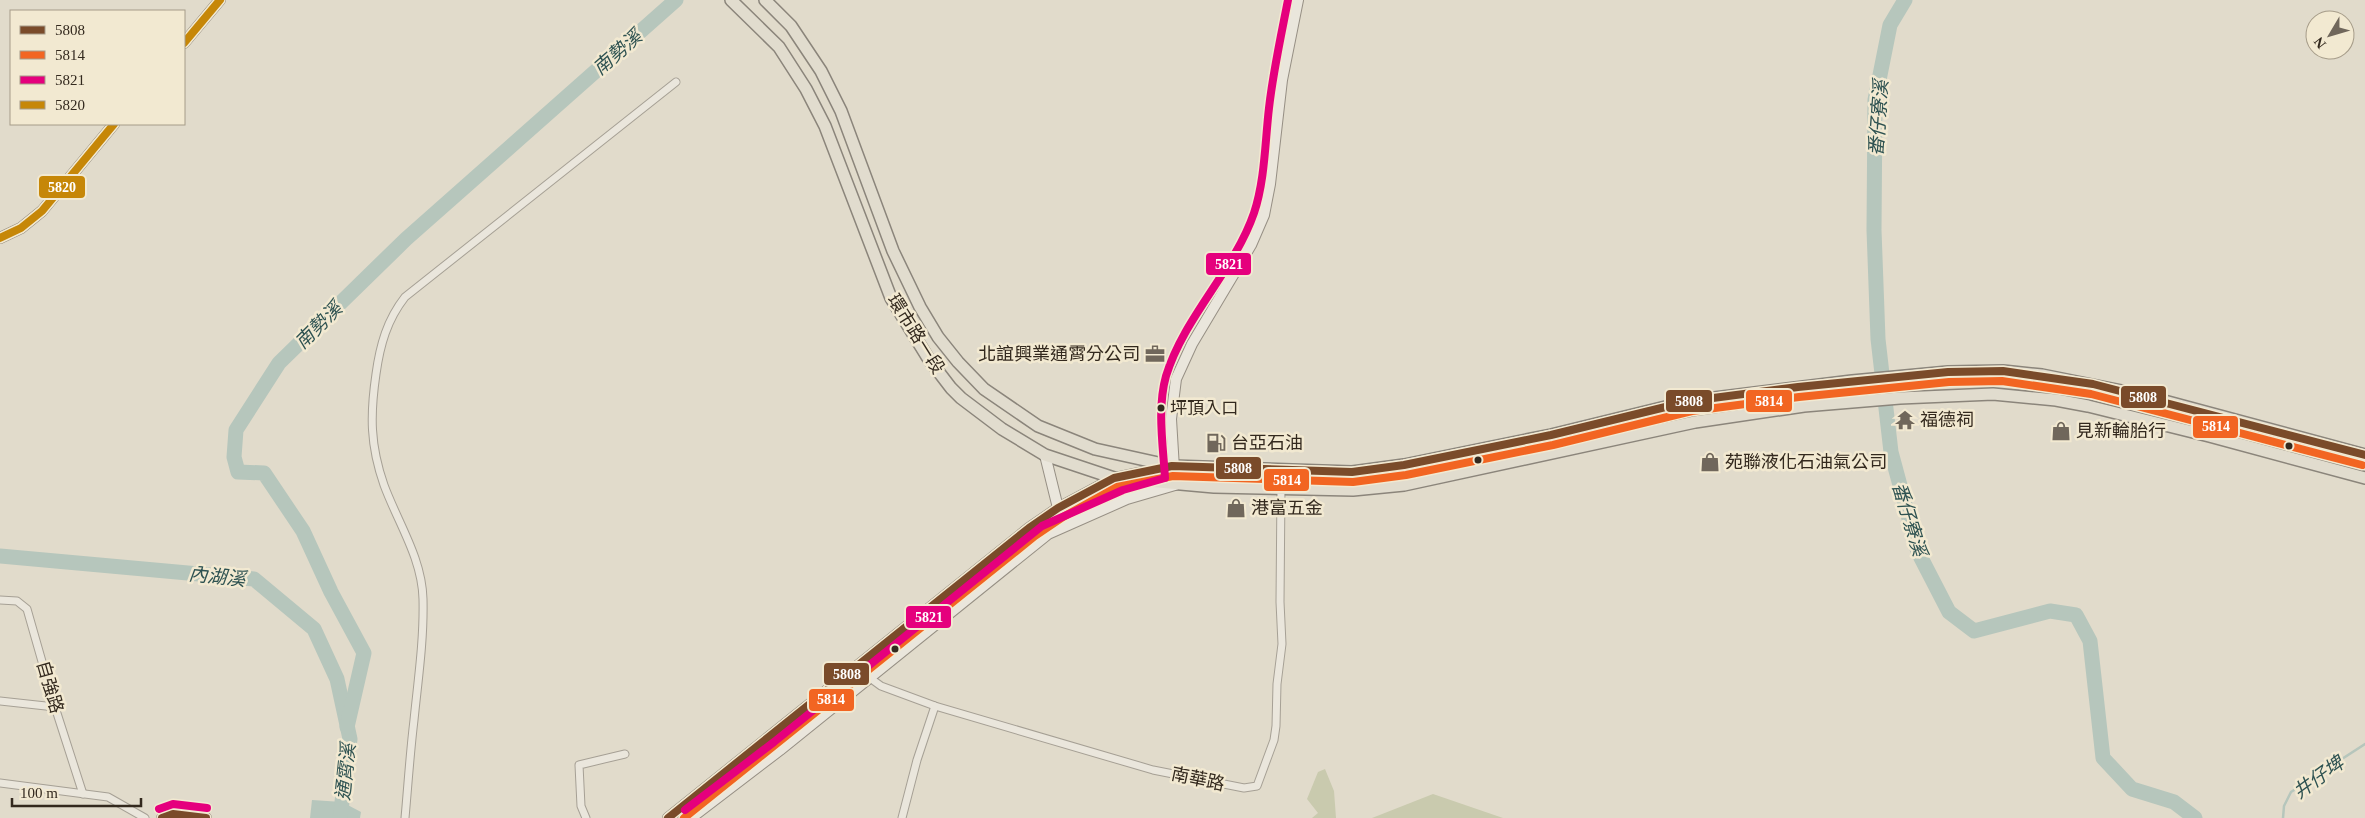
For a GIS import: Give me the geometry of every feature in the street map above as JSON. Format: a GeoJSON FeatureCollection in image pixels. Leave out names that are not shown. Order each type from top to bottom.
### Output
{"type":"FeatureCollection","features":[{"type":"Feature","properties":{"kind":"main road","name":"環市路一段"},"geometry":{"type":"LineString","coordinates":[[731,0],[762,28],[779,47],[806,89],[825,126],[892,298],[928,358],[961,398],[1002,429],[1045,455],[1114,478],[1175,485],[1353,490],[1404,485],[1695,422],[1804,406],[1900,398],[1992,394],[2056,400],[2209,436],[2360,477]]}},
{"type":"Feature","properties":{"kind":"main road","name":"環市路一段"},"geometry":{"type":"LineString","coordinates":[[766,0],[791,26],[821,71],[841,111],[893,251],[920,307],[938,337],[958,362],[984,389],[1038,426],[1095,449],[1172,466],[1352,472],[1404,465],[1551,434],[1690,401],[1898,376],[1948,372],[2003,371],[2042,375],[2142,395],[2362,454]]}},
{"type":"Feature","properties":{"kind":"main road"},"geometry":{"type":"LineString","coordinates":[[2360,477],[2362,454]]}},
{"type":"Feature","properties":{"kind":"street"},"geometry":{"type":"LineString","coordinates":[[185,42],[220,0]]}},
{"type":"Feature","properties":{"kind":"street"},"geometry":{"type":"LineString","coordinates":[[691,818],[870,678],[1048,534],[1127,499],[1175,485],[1172,466],[1171,419],[1176,379],[1192,344],[1251,246],[1264,215],[1270,184],[1282,80],[1298,0]]}},
{"type":"Feature","properties":{"kind":"street"},"geometry":{"type":"LineString","coordinates":[[405,818],[420,672],[423,599],[415,557],[385,487],[377,462],[371,427],[371,410],[379,354],[388,323],[405,297],[676,82]]}},
{"type":"Feature","properties":{"kind":"street"},"geometry":{"type":"LineString","coordinates":[[0,238],[21,228],[42,211],[113,125]]}},
{"type":"Feature","properties":{"kind":"street"},"geometry":{"type":"LineString","coordinates":[[1045,455],[1058,508]]}},
{"type":"Feature","properties":{"kind":"street"},"geometry":{"type":"LineString","coordinates":[[668,818],[1014,540],[1058,508],[1114,478],[1172,466]]}},
{"type":"Feature","properties":{"kind":"street","name":"南華路"},"geometry":{"type":"LineString","coordinates":[[870,678],[881,686],[936,706],[1153,770],[1244,788],[1257,786],[1274,740],[1276,726],[1277,684],[1282,644],[1280,602],[1281,488]]}},
{"type":"Feature","properties":{"kind":"street","name":"自強路"},"geometry":{"type":"LineString","coordinates":[[0,600],[17,601],[27,609],[55,707],[83,794]]}},
{"type":"Feature","properties":{"kind":"street"},"geometry":{"type":"LineString","coordinates":[[862,662],[870,678]]}},
{"type":"Feature","properties":{"kind":"street"},"geometry":{"type":"LineString","coordinates":[[0,701],[55,707]]}},
{"type":"Feature","properties":{"kind":"street"},"geometry":{"type":"LineString","coordinates":[[902,818],[917,760],[936,706]]}},
{"type":"Feature","properties":{"kind":"street"},"geometry":{"type":"LineString","coordinates":[[586,818],[581,806],[579,766],[625,754]]}},
{"type":"Feature","properties":{"kind":"street"},"geometry":{"type":"LineString","coordinates":[[0,782],[108,797],[144,818]]}},
{"type":"Feature","properties":{"kind":"street"},"geometry":{"type":"LineString","coordinates":[[162,818],[173,814],[206,818]]}},
{"type":"Feature","properties":{"kind":"green space"},"geometry":{"type":"Polygon","coordinates":[[[1325,769],[1334,791],[1336,818],[1312,818],[1318,813],[1307,799],[1318,772],[1325,769]]]}},
{"type":"Feature","properties":{"kind":"green space"},"geometry":{"type":"Polygon","coordinates":[[[1433,794],[1503,818],[1372,818],[1433,794]]]}},
{"type":"Feature","properties":{"kind":"shaded area"},"geometry":{"type":"Polygon","coordinates":[[[312,800],[342,802],[361,812],[360,818],[310,818],[312,800]]]}},
{"type":"Feature","properties":{"kind":"waterway","name":"南勢溪"},"geometry":{"type":"LineString","coordinates":[[347,727],[364,653],[331,592],[303,531],[264,473],[238,472],[234,457],[236,430],[279,363],[406,239],[676,0]]}},
{"type":"Feature","properties":{"kind":"waterway","name":"番仔寮溪"},"geometry":{"type":"LineString","coordinates":[[1905,0],[1890,25],[1875,100],[1874,230],[1878,339],[1891,452],[1918,552],[1949,612],[1974,631],[2050,611],[2076,615],[2090,641],[2103,758],[2132,789],[2174,802],[2195,818]]}},
{"type":"Feature","properties":{"kind":"waterway","name":"內湖溪"},"geometry":{"type":"LineString","coordinates":[[0,556],[254,579],[314,629],[337,679],[350,739],[340,818]]}},
{"type":"Feature","properties":{"kind":"waterway","name":"井仔埤"},"geometry":{"type":"LineString","coordinates":[[2283,818],[2284,806],[2291,792],[2365,744]]}},
{"type":"Feature","properties":{"kind":"transit line","name":"5820"},"geometry":{"type":"LineString","coordinates":[[185,42],[220,0]]}},
{"type":"Feature","properties":{"kind":"transit line","name":"5821"},"geometry":{"type":"LineString","coordinates":[[685,810],[774,742],[1042,526],[1123,490],[1165,478],[1161,414],[1166,376],[1174,354],[1196,314],[1234,255],[1254,213],[1263,174],[1269,108],[1288,0]]}},
{"type":"Feature","properties":{"kind":"transit line","name":"5820"},"geometry":{"type":"LineString","coordinates":[[0,238],[21,228],[42,211],[113,125]]}},
{"type":"Feature","properties":{"kind":"transit line","name":"5808"},"geometry":{"type":"LineString","coordinates":[[668,818],[1029,528],[1058,508],[1114,478],[1172,466],[1352,472],[1404,465],[1551,435],[1690,401],[1798,387],[1948,372],[2003,371],[2093,384],[2365,455]]}},
{"type":"Feature","properties":{"kind":"transit line","name":"5814"},"geometry":{"type":"LineString","coordinates":[[684,818],[1035,536],[1063,517],[1117,487],[1173,476],[1353,482],[1406,475],[1553,445],[1692,411],[1799,397],[1949,382],[2002,381],[2091,394],[2362,465]]}},
{"type":"Feature","properties":{"kind":"transit line","name":"5821"},"geometry":{"type":"LineString","coordinates":[[159,809],[173,804],[207,808]]}},
{"type":"Feature","properties":{"kind":"transit line","name":"5808"},"geometry":{"type":"LineString","coordinates":[[162,818],[173,814],[206,818]]}},
{"type":"Feature","properties":{"kind":"place","name":"北誼興業通霄分公司"},"geometry":{"type":"Point","coordinates":[1155,354]}},
{"type":"Feature","properties":{"kind":"place","name":"坪頂入口"},"geometry":{"type":"Point","coordinates":[1161,408]}},
{"type":"Feature","properties":{"kind":"place","name":"福德祠"},"geometry":{"type":"Point","coordinates":[1905,420]}},
{"type":"Feature","properties":{"kind":"place","name":"見新輪胎行"},"geometry":{"type":"Point","coordinates":[2061,431]}},
{"type":"Feature","properties":{"kind":"place","name":"台亞石油"},"geometry":{"type":"Point","coordinates":[1216,443]}},
{"type":"Feature","properties":{"kind":"place","name":"苑聯液化石油氣公司"},"geometry":{"type":"Point","coordinates":[1710,462]}},
{"type":"Feature","properties":{"kind":"place","name":"港富五金"},"geometry":{"type":"Point","coordinates":[1236,508]}},
{"type":"Feature","properties":{"kind":"water label","name":"通霄溪"},"geometry":{"type":"Point","coordinates":[345,772]}}]}
